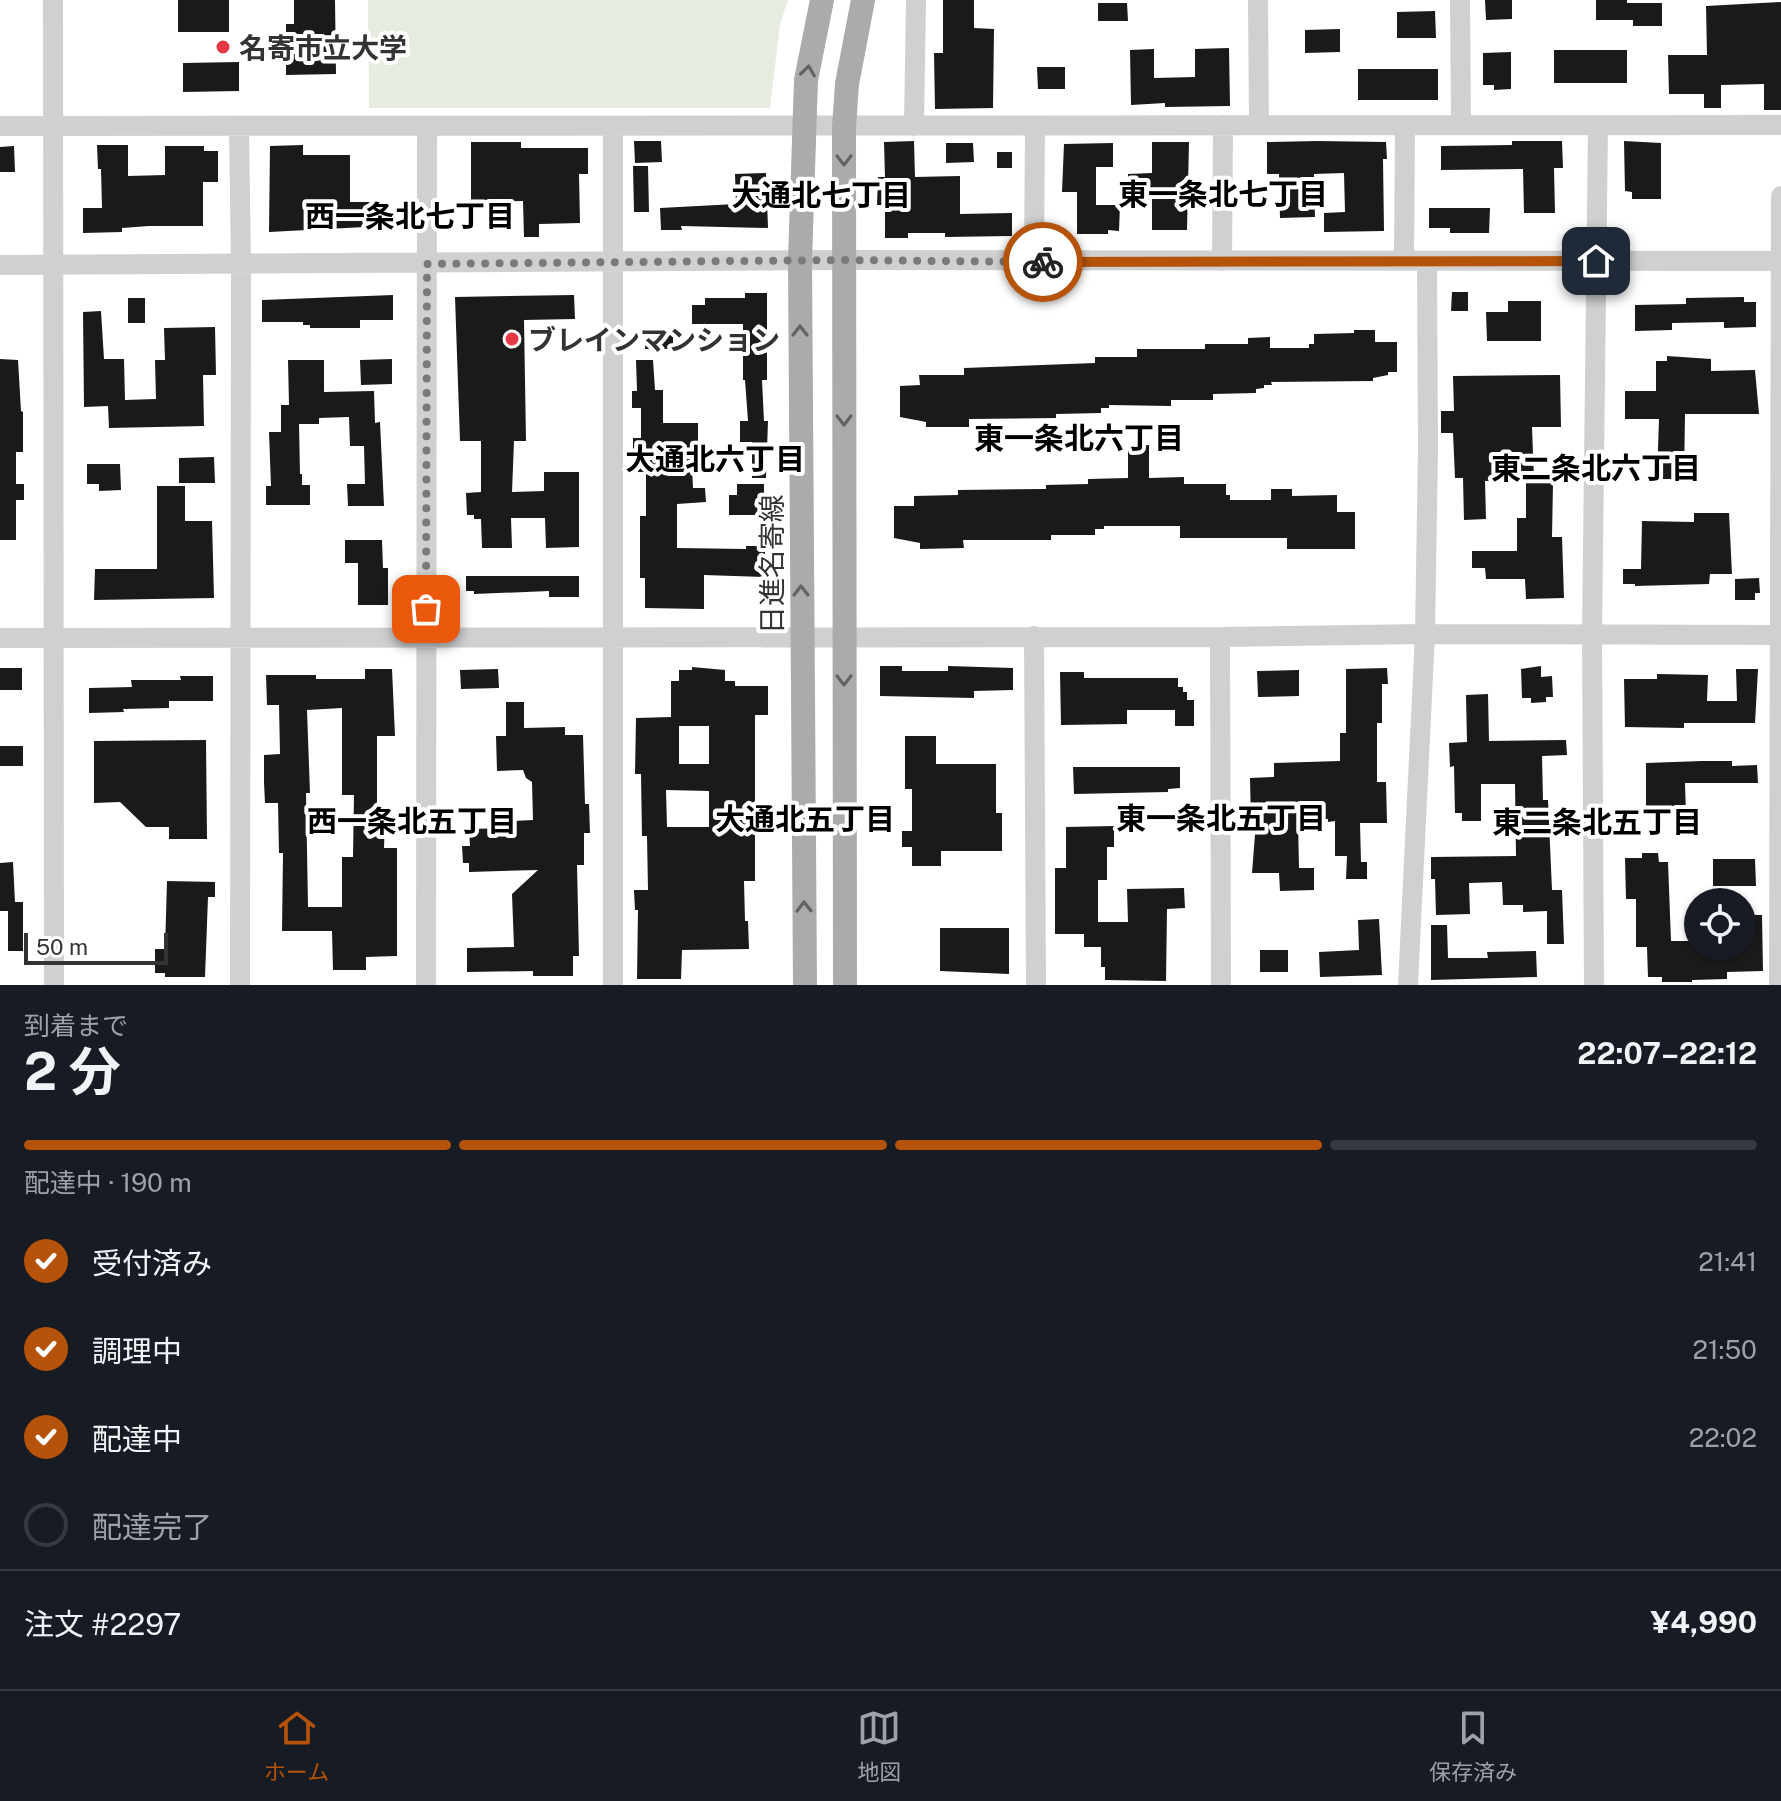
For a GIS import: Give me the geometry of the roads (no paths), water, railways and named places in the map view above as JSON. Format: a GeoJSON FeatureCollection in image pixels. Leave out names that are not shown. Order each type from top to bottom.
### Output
{"type":"FeatureCollection","features":[{"type":"Feature","properties":{"kind":"main road","name":"日進名寄線"},"geometry":{"type":"LineString","coordinates":[[805,985],[800,261],[806,80],[822,0]]}},
{"type":"Feature","properties":{"kind":"main road"},"geometry":{"type":"LineString","coordinates":[[845,985],[844,127],[847,84],[863,0]]}},
{"type":"Feature","properties":{"kind":"street"},"geometry":{"type":"LineString","coordinates":[[53,0],[54,985]]}},
{"type":"Feature","properties":{"kind":"street"},"geometry":{"type":"LineString","coordinates":[[914,126],[916,0]]}},
{"type":"Feature","properties":{"kind":"street"},"geometry":{"type":"LineString","coordinates":[[1258,0],[1259,125]]}},
{"type":"Feature","properties":{"kind":"street"},"geometry":{"type":"LineString","coordinates":[[1460,0],[1461,125]]}},
{"type":"Feature","properties":{"kind":"street"},"geometry":{"type":"LineString","coordinates":[[1222,261],[1223,125]]}},
{"type":"Feature","properties":{"kind":"street"},"geometry":{"type":"LineString","coordinates":[[1404,260],[1405,125]]}},
{"type":"Feature","properties":{"kind":"street"},"geometry":{"type":"LineString","coordinates":[[1594,985],[1592,635],[1598,125]]}},
{"type":"Feature","properties":{"kind":"street"},"geometry":{"type":"LineString","coordinates":[[0,126],[1781,125]]}},
{"type":"Feature","properties":{"kind":"street"},"geometry":{"type":"LineString","coordinates":[[239,126],[240,985]]}},
{"type":"Feature","properties":{"kind":"street"},"geometry":{"type":"LineString","coordinates":[[613,126],[613,985]]}},
{"type":"Feature","properties":{"kind":"street"},"geometry":{"type":"LineString","coordinates":[[1034,262],[1035,126]]}},
{"type":"Feature","properties":{"kind":"street"},"geometry":{"type":"LineString","coordinates":[[426,985],[427,127]]}},
{"type":"Feature","properties":{"kind":"street"},"geometry":{"type":"LineString","coordinates":[[1779,985],[1781,196]]}},
{"type":"Feature","properties":{"kind":"street"},"geometry":{"type":"LineString","coordinates":[[0,265],[241,266],[844,260],[1781,261]]}},
{"type":"Feature","properties":{"kind":"street"},"geometry":{"type":"LineString","coordinates":[[1408,985],[1425,634],[1427,261]]}},
{"type":"Feature","properties":{"kind":"street"},"geometry":{"type":"LineString","coordinates":[[0,638],[1780,635]]}},
{"type":"Feature","properties":{"kind":"street"},"geometry":{"type":"LineString","coordinates":[[1034,636],[1036,985]]}},
{"type":"Feature","properties":{"kind":"street"},"geometry":{"type":"LineString","coordinates":[[1220,637],[1221,985]]}},
{"type":"Feature","properties":{"kind":"place","name":"名寄市立大学"},"geometry":{"type":"Point","coordinates":[223,47]}},
{"type":"Feature","properties":{"kind":"place","name":"ブレインマンション"},"geometry":{"type":"Point","coordinates":[512,339]}},
{"type":"Feature","properties":{"kind":"district","name":"東一条北七丁目"},"geometry":{"type":"Point","coordinates":[1223,194]}},
{"type":"Feature","properties":{"kind":"district","name":"大通北七丁目"},"geometry":{"type":"Point","coordinates":[821,195]}},
{"type":"Feature","properties":{"kind":"district","name":"西一条北七丁目"},"geometry":{"type":"Point","coordinates":[410,216]}},
{"type":"Feature","properties":{"kind":"district","name":"東一条北六丁目"},"geometry":{"type":"Point","coordinates":[1079,438]}},
{"type":"Feature","properties":{"kind":"district","name":"大通北六丁目"},"geometry":{"type":"Point","coordinates":[715,459]}},
{"type":"Feature","properties":{"kind":"district","name":"東二条北六丁目"},"geometry":{"type":"Point","coordinates":[1596,468]}},
{"type":"Feature","properties":{"kind":"district","name":"東一条北五丁目"},"geometry":{"type":"Point","coordinates":[1221,818]}},
{"type":"Feature","properties":{"kind":"district","name":"大通北五丁目"},"geometry":{"type":"Point","coordinates":[805,819]}},
{"type":"Feature","properties":{"kind":"district","name":"西一条北五丁目"},"geometry":{"type":"Point","coordinates":[412,821]}},
{"type":"Feature","properties":{"kind":"district","name":"東二条北五丁目"},"geometry":{"type":"Point","coordinates":[1597,822]}}]}
